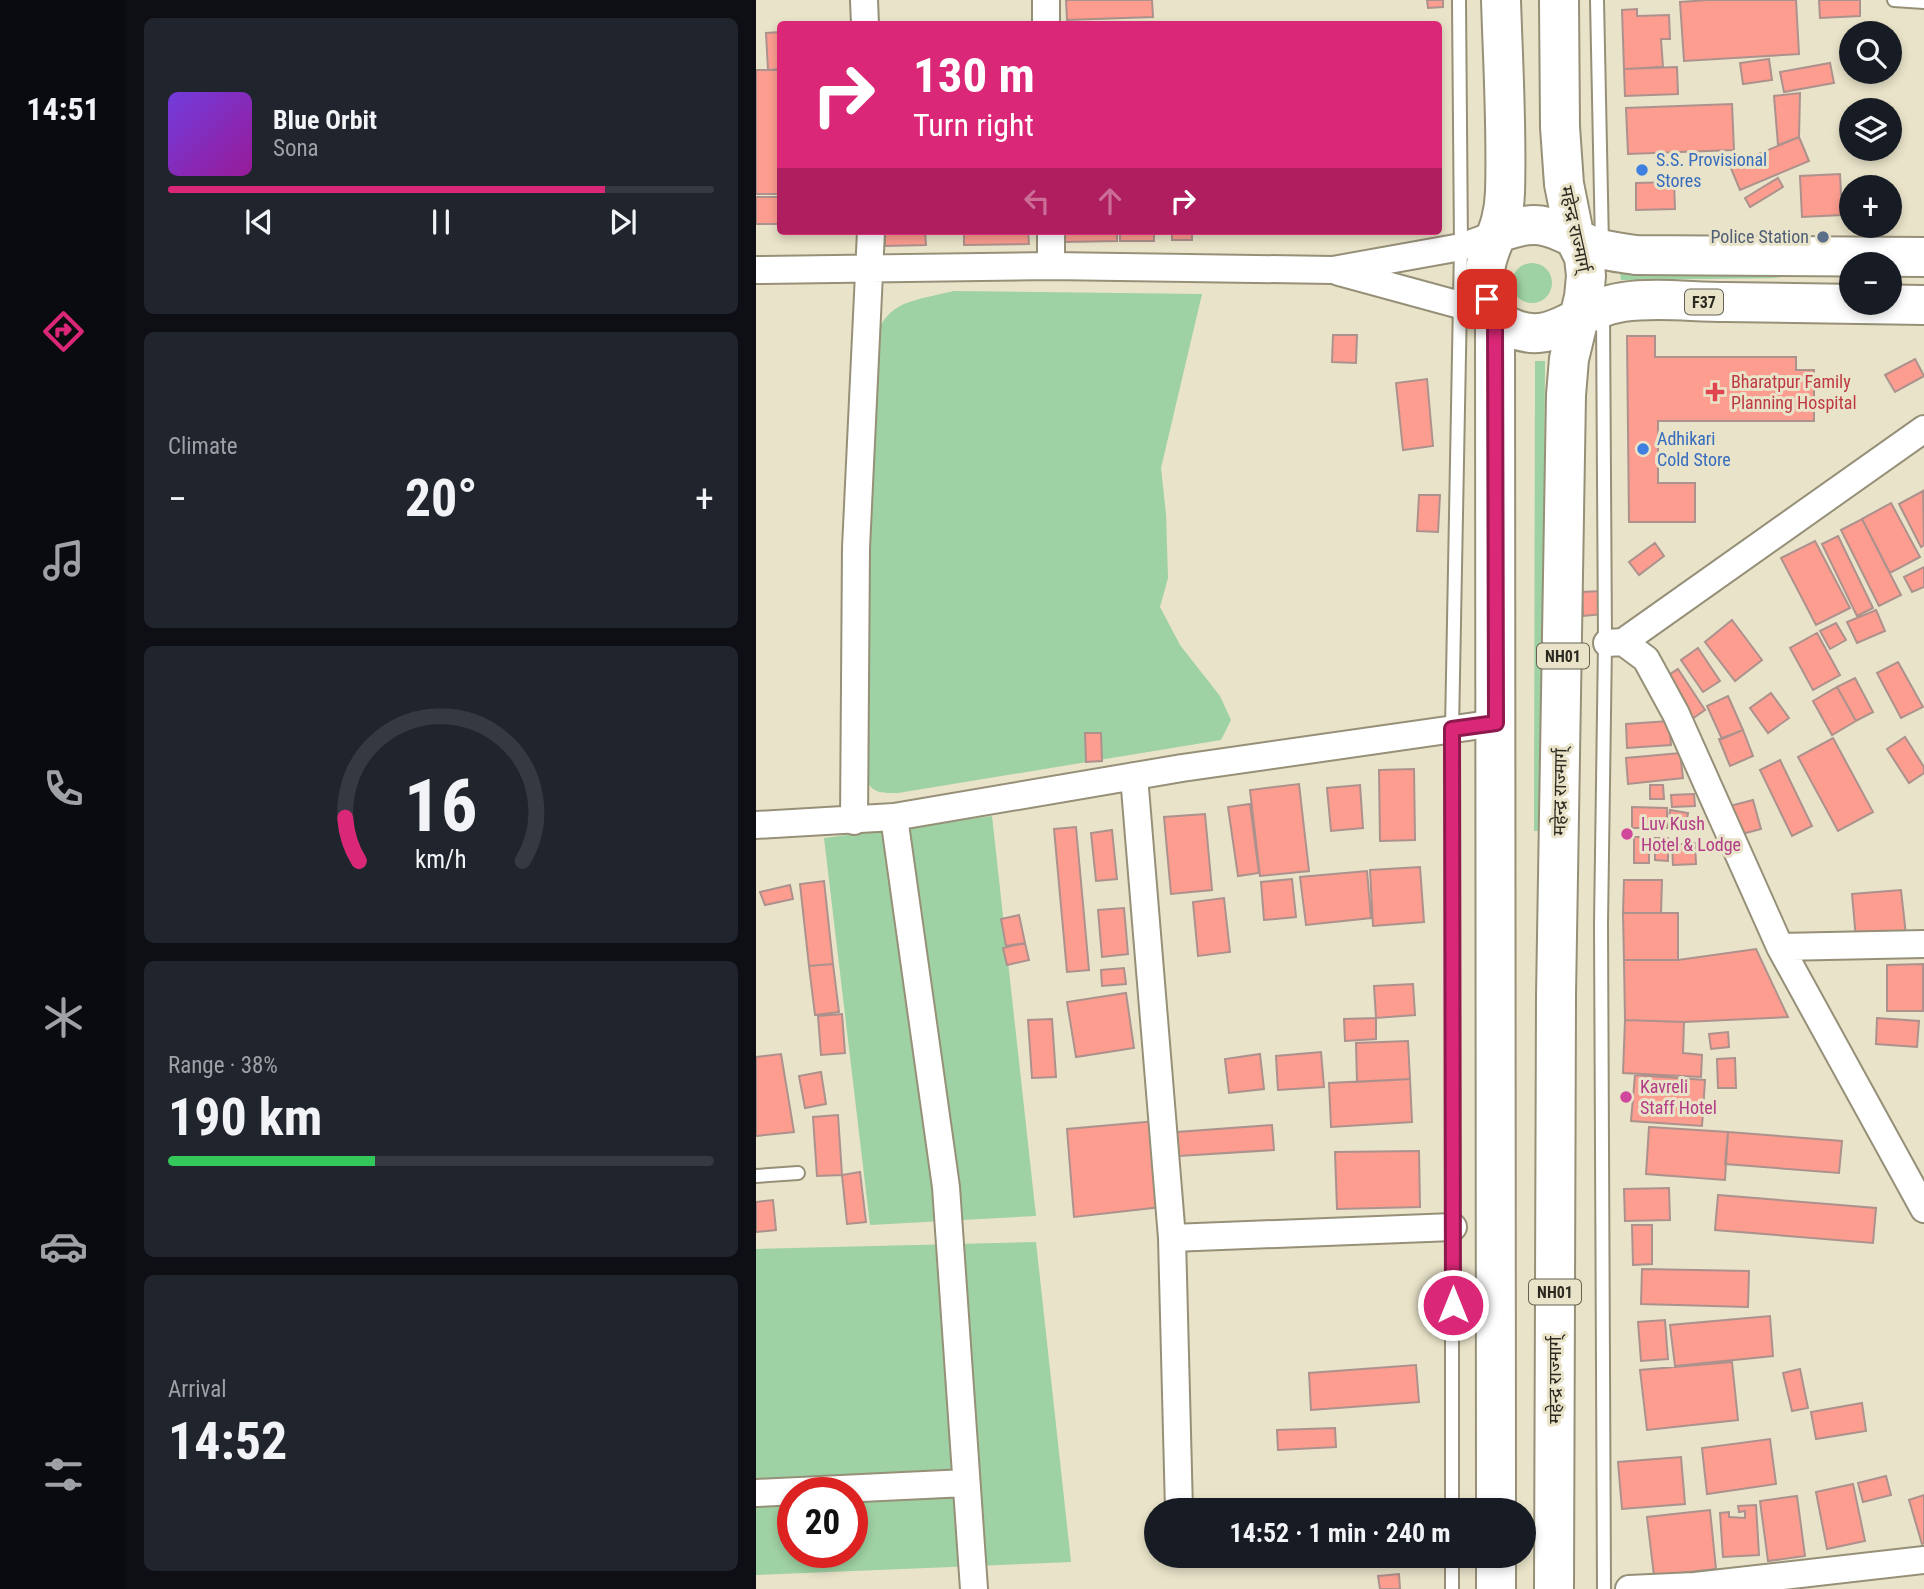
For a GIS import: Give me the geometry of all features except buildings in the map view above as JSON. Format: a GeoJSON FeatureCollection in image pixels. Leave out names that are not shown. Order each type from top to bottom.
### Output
{"type":"FeatureCollection","features":[{"type":"Feature","properties":{"kind":"highway"},"geometry":{"type":"LineString","coordinates":[[1496,1498],[1495,319],[1485,290],[1483,273],[1489,248],[1499,233],[1505,194],[1502,0]]}},
{"type":"Feature","properties":{"kind":"highway","name":"महेन्द्र राज्मार्ग्"},"geometry":{"type":"LineString","coordinates":[[1555,1589],[1556,1010],[1565,421],[1569,359],[1594,306],[1584,297],[1584,257],[1594,250],[1564,184],[1560,127],[1559,0]]}},
{"type":"Feature","properties":{"kind":"highway"},"geometry":{"type":"LineString","coordinates":[[1499,233],[1518,225],[1554,227],[1594,250],[1636,255],[1924,257]]}},
{"type":"Feature","properties":{"kind":"highway","name":"F37"},"geometry":{"type":"LineString","coordinates":[[1495,319],[1515,332],[1534,334],[1556,331],[1594,306],[1653,301],[1924,305]]}},
{"type":"Feature","properties":{"kind":"highway"},"geometry":{"type":"LineString","coordinates":[[1496,1568],[1496,1589]]}},
{"type":"Feature","properties":{"kind":"street"},"geometry":{"type":"LineString","coordinates":[[864,0],[865,21]]}},
{"type":"Feature","properties":{"kind":"street"},"geometry":{"type":"LineString","coordinates":[[1046,0],[1046,21]]}},
{"type":"Feature","properties":{"kind":"street"},"geometry":{"type":"LineString","coordinates":[[756,270],[1051,266],[1333,270],[1461,247],[1499,233]]}},
{"type":"Feature","properties":{"kind":"street"},"geometry":{"type":"LineString","coordinates":[[854,821],[856,548],[871,235]]}},
{"type":"Feature","properties":{"kind":"street"},"geometry":{"type":"LineString","coordinates":[[1051,235],[1051,266]]}},
{"type":"Feature","properties":{"kind":"street"},"geometry":{"type":"LineString","coordinates":[[1333,270],[1460,305],[1495,319]]}},
{"type":"Feature","properties":{"kind":"street"},"geometry":{"type":"LineString","coordinates":[[1924,429],[1614,643],[1646,659],[1676,714],[1780,947],[1924,1209]]}},
{"type":"Feature","properties":{"kind":"street"},"geometry":{"type":"LineString","coordinates":[[756,825],[894,817],[1134,776],[1496,723]]}},
{"type":"Feature","properties":{"kind":"street"},"geometry":{"type":"LineString","coordinates":[[1134,776],[1172,1238],[1179,1498]]}},
{"type":"Feature","properties":{"kind":"street"},"geometry":{"type":"LineString","coordinates":[[894,817],[946,1187],[974,1589]]}},
{"type":"Feature","properties":{"kind":"street"},"geometry":{"type":"LineString","coordinates":[[1780,947],[1924,944]]}},
{"type":"Feature","properties":{"kind":"street"},"geometry":{"type":"LineString","coordinates":[[1172,1238],[1453,1227]]}},
{"type":"Feature","properties":{"kind":"street"},"geometry":{"type":"LineString","coordinates":[[756,1493],[966,1483]]}},
{"type":"Feature","properties":{"kind":"street"},"geometry":{"type":"LineString","coordinates":[[1629,1589],[1695,1586],[1924,1560]]}},
{"type":"Feature","properties":{"kind":"lane"},"geometry":{"type":"LineString","coordinates":[[1452,1498],[1452,729],[1461,247],[1459,0]]}},
{"type":"Feature","properties":{"kind":"lane"},"geometry":{"type":"LineString","coordinates":[[1594,250],[1597,0]]}},
{"type":"Feature","properties":{"kind":"lane"},"geometry":{"type":"LineString","coordinates":[[1894,0],[1924,2]]}},
{"type":"Feature","properties":{"kind":"lane"},"geometry":{"type":"LineString","coordinates":[[1594,306],[1614,643],[1601,924],[1604,1589]]}},
{"type":"Feature","properties":{"kind":"lane"},"geometry":{"type":"LineString","coordinates":[[756,1176],[798,1173]]}},
{"type":"Feature","properties":{"kind":"lane"},"geometry":{"type":"LineString","coordinates":[[1452,1568],[1452,1589]]}},
{"type":"Feature","properties":{"kind":"green space"},"geometry":{"type":"Polygon","coordinates":[[[1532,263],[1546,269],[1552,283],[1546,297],[1532,303],[1518,297],[1512,283],[1518,269],[1532,263]]]}},
{"type":"Feature","properties":{"kind":"green space"},"geometry":{"type":"Polygon","coordinates":[[[1620,273],[1761,276],[1782,278],[1621,280],[1620,273]]]}},
{"type":"Feature","properties":{"kind":"green space"},"geometry":{"type":"Polygon","coordinates":[[[954,291],[1202,294],[1161,468],[1168,578],[1160,607],[1180,645],[1220,696],[1231,720],[1221,740],[898,793],[874,790],[868,783],[865,777],[870,358],[875,339],[888,315],[908,302],[954,291]]]}},
{"type":"Feature","properties":{"kind":"green space"},"geometry":{"type":"Polygon","coordinates":[[[1535,361],[1545,361],[1542,831],[1534,831],[1535,361]]]}},
{"type":"Feature","properties":{"kind":"green space"},"geometry":{"type":"Polygon","coordinates":[[[992,816],[1036,1216],[870,1225],[824,838],[992,816]]]}},
{"type":"Feature","properties":{"kind":"green space"},"geometry":{"type":"Polygon","coordinates":[[[1036,1242],[1071,1562],[756,1575],[756,1249],[1036,1242]]]}},
{"type":"Feature","properties":{"kind":"place","name":"S.S. Provisional Stores"},"geometry":{"type":"Point","coordinates":[1642,170]}},
{"type":"Feature","properties":{"kind":"place","name":"Police Station"},"geometry":{"type":"Point","coordinates":[1823,237]}},
{"type":"Feature","properties":{"kind":"place","name":"Bharatpur Family Planning Hospital"},"geometry":{"type":"Point","coordinates":[1715,392]}},
{"type":"Feature","properties":{"kind":"place","name":"Adhikari Cold Store"},"geometry":{"type":"Point","coordinates":[1643,449]}},
{"type":"Feature","properties":{"kind":"place","name":"Luv Kush Hotel & Lodge"},"geometry":{"type":"Point","coordinates":[1627,834]}},
{"type":"Feature","properties":{"kind":"place","name":"Kavreli Staff Hotel"},"geometry":{"type":"Point","coordinates":[1626,1097]}},
{"type":"Feature","properties":{"kind":"route"},"geometry":{"type":"LineString","coordinates":[[1453,1305],[1452,729],[1496,723],[1495,319],[1487,299]]}}]}
